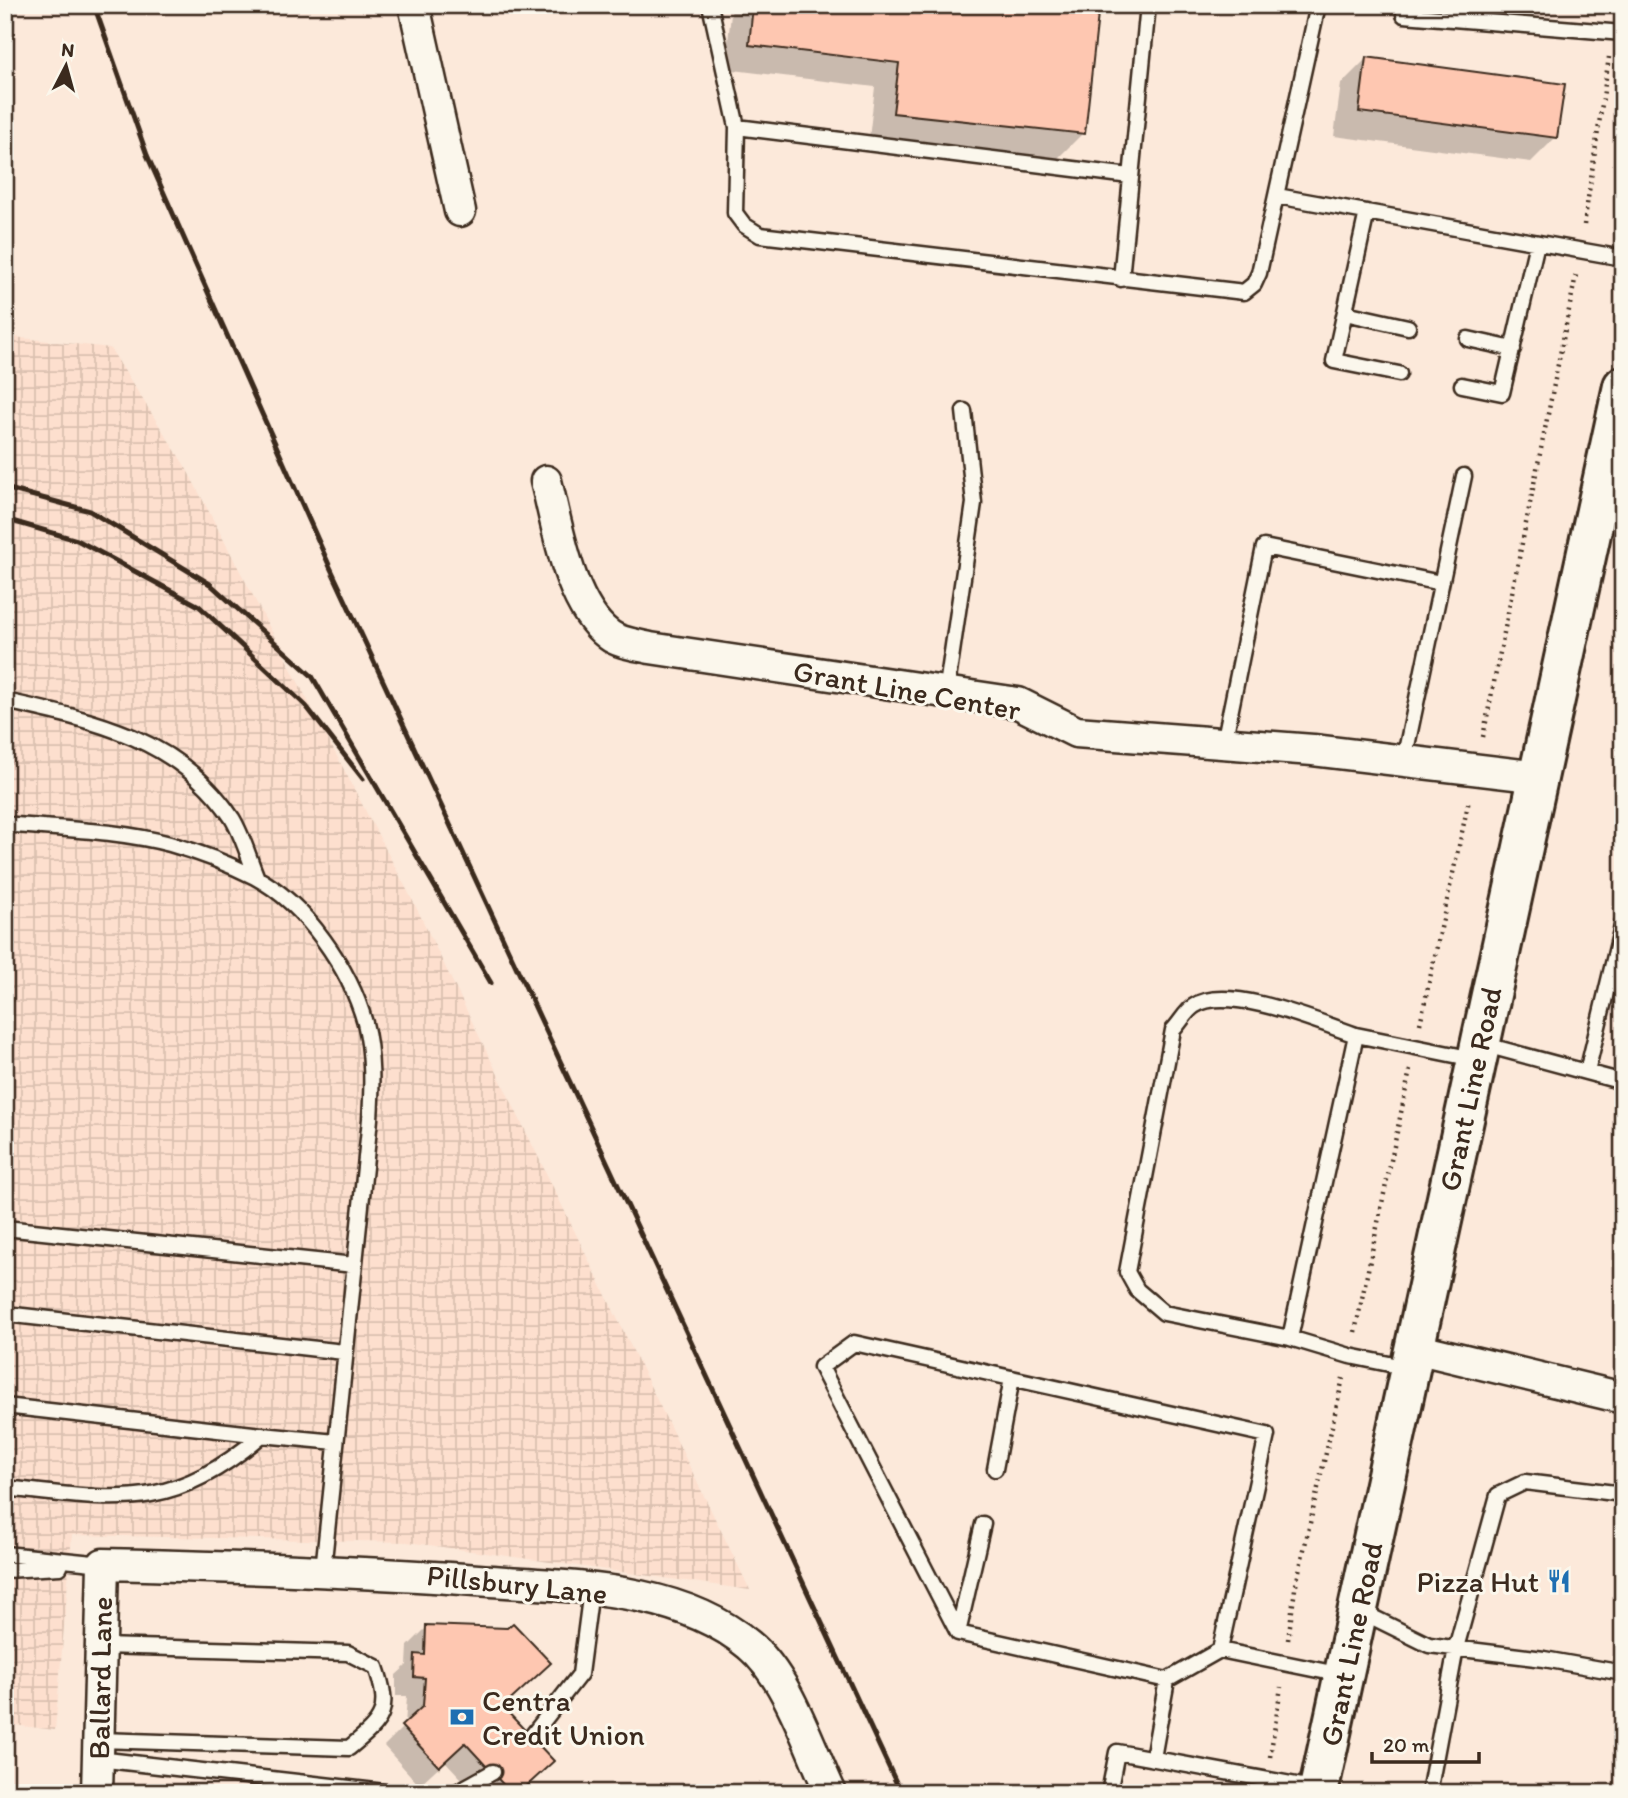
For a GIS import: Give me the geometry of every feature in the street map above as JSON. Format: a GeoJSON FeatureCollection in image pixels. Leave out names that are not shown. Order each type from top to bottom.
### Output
{"type":"FeatureCollection","features":[{"type":"Feature","properties":{"kind":"main road","name":"Grant Line Road"},"geometry":{"type":"LineString","coordinates":[[1319,1791],[1623,386]]}},
{"type":"Feature","properties":{"kind":"street"},"geometry":{"type":"LineString","coordinates":[[414,5],[460,211]]}},
{"type":"Feature","properties":{"kind":"street","name":"Grant Line Center"},"geometry":{"type":"LineString","coordinates":[[546,481],[568,565],[585,609],[610,636],[650,648],[1018,703],[1076,732],[1404,760],[1539,777]]}},
{"type":"Feature","properties":{"kind":"street"},"geometry":{"type":"LineString","coordinates":[[1413,1359],[1623,1398]]}},
{"type":"Feature","properties":{"kind":"street","name":"Pillsbury Lane"},"geometry":{"type":"LineString","coordinates":[[103,1564],[449,1576],[591,1590],[684,1609],[719,1624],[751,1646],[775,1673],[831,1793]]}},
{"type":"Feature","properties":{"kind":"street","name":"Ballard Lane"},"geometry":{"type":"LineString","coordinates":[[97,1793],[103,1564]]}},
{"type":"Feature","properties":{"kind":"lane"},"geometry":{"type":"LineString","coordinates":[[710,5],[737,127],[735,213],[744,225],[760,235],[1244,292],[1254,284],[1259,273],[1318,5]]}},
{"type":"Feature","properties":{"kind":"lane"},"geometry":{"type":"LineString","coordinates":[[1121,279],[1148,5]]}},
{"type":"Feature","properties":{"kind":"lane"},"geometry":{"type":"LineString","coordinates":[[1404,15],[1618,33]]}},
{"type":"Feature","properties":{"kind":"lane"},"geometry":{"type":"LineString","coordinates":[[737,127],[1130,176]]}},
{"type":"Feature","properties":{"kind":"lane"},"geometry":{"type":"LineString","coordinates":[[1277,196],[1623,258]]}},
{"type":"Feature","properties":{"kind":"lane"},"geometry":{"type":"LineString","coordinates":[[1367,212],[1334,361],[1399,374]]}},
{"type":"Feature","properties":{"kind":"lane"},"geometry":{"type":"LineString","coordinates":[[1462,386],[1502,393],[1538,243]]}},
{"type":"Feature","properties":{"kind":"lane"},"geometry":{"type":"LineString","coordinates":[[1345,313],[1408,327]]}},
{"type":"Feature","properties":{"kind":"lane"},"geometry":{"type":"LineString","coordinates":[[1468,340],[1513,349]]}},
{"type":"Feature","properties":{"kind":"lane"},"geometry":{"type":"LineString","coordinates":[[946,692],[974,503],[964,411]]}},
{"type":"Feature","properties":{"kind":"lane"},"geometry":{"type":"LineString","coordinates":[[1404,760],[1464,476]]}},
{"type":"Feature","properties":{"kind":"lane"},"geometry":{"type":"LineString","coordinates":[[1224,743],[1264,547],[1441,583]]}},
{"type":"Feature","properties":{"kind":"lane"},"geometry":{"type":"LineString","coordinates":[[5,701],[75,716],[137,737],[201,777],[233,820],[257,878]]}},
{"type":"Feature","properties":{"kind":"lane"},"geometry":{"type":"LineString","coordinates":[[5,824],[112,834],[169,844],[257,878],[292,905],[326,944],[354,993],[365,1025],[372,1078],[370,1119],[323,1570]]}},
{"type":"Feature","properties":{"kind":"lane"},"geometry":{"type":"LineString","coordinates":[[1587,1072],[1623,922]]}},
{"type":"Feature","properties":{"kind":"lane"},"geometry":{"type":"LineString","coordinates":[[1413,1359],[1350,1356],[1290,1338],[1164,1313],[1137,1290],[1127,1272],[1173,1030],[1195,1005],[1219,999],[1261,1002],[1356,1035],[1415,1047],[1478,1052],[1587,1072],[1623,1082]]}},
{"type":"Feature","properties":{"kind":"lane"},"geometry":{"type":"LineString","coordinates":[[1290,1338],[1356,1035]]}},
{"type":"Feature","properties":{"kind":"lane"},"geometry":{"type":"LineString","coordinates":[[5,1228],[354,1265]]}},
{"type":"Feature","properties":{"kind":"lane"},"geometry":{"type":"LineString","coordinates":[[5,1314],[344,1352]]}},
{"type":"Feature","properties":{"kind":"lane"},"geometry":{"type":"LineString","coordinates":[[958,1633],[821,1367],[854,1343],[1267,1435],[1220,1650]]}},
{"type":"Feature","properties":{"kind":"lane"},"geometry":{"type":"LineString","coordinates":[[995,1469],[1012,1378]]}},
{"type":"Feature","properties":{"kind":"lane"},"geometry":{"type":"LineString","coordinates":[[5,1406],[336,1442]]}},
{"type":"Feature","properties":{"kind":"lane"},"geometry":{"type":"LineString","coordinates":[[5,1488],[114,1500],[138,1499],[210,1474],[262,1435]]}},
{"type":"Feature","properties":{"kind":"lane"},"geometry":{"type":"LineString","coordinates":[[1429,1793],[1456,1648],[1498,1495],[1525,1482],[1623,1494]]}},
{"type":"Feature","properties":{"kind":"lane"},"geometry":{"type":"LineString","coordinates":[[958,1633],[983,1524]]}},
{"type":"Feature","properties":{"kind":"lane"},"geometry":{"type":"LineString","coordinates":[[5,1554],[103,1564]]}},
{"type":"Feature","properties":{"kind":"lane"},"geometry":{"type":"LineString","coordinates":[[5,1570],[103,1564]]}},
{"type":"Feature","properties":{"kind":"lane"},"geometry":{"type":"LineString","coordinates":[[531,1737],[580,1674],[591,1590]]}},
{"type":"Feature","properties":{"kind":"lane"},"geometry":{"type":"LineString","coordinates":[[1358,1610],[1429,1645],[1544,1659],[1623,1673]]}},
{"type":"Feature","properties":{"kind":"lane"},"geometry":{"type":"LineString","coordinates":[[958,1633],[1167,1680],[1220,1650],[1344,1675]]}},
{"type":"Feature","properties":{"kind":"lane"},"geometry":{"type":"LineString","coordinates":[[99,1749],[349,1748],[376,1727],[386,1697],[376,1667],[348,1653],[101,1646]]}},
{"type":"Feature","properties":{"kind":"lane"},"geometry":{"type":"LineString","coordinates":[[1153,1758],[1167,1680]]}},
{"type":"Feature","properties":{"kind":"lane"},"geometry":{"type":"LineString","coordinates":[[99,1749],[393,1793]]}},
{"type":"Feature","properties":{"kind":"lane"},"geometry":{"type":"LineString","coordinates":[[1109,1793],[1117,1752],[1319,1791]]}},
{"type":"Feature","properties":{"kind":"lane"},"geometry":{"type":"LineString","coordinates":[[455,1793],[493,1772]]}},
{"type":"Feature","properties":{"kind":"path"},"geometry":{"type":"LineString","coordinates":[[1266,1779],[1295,1589],[1350,1356],[1476,768],[1580,251],[1618,33]]}},
{"type":"Feature","properties":{"kind":"shaded area"},"geometry":{"type":"Polygon","coordinates":[[[5,336],[110,348],[185,466],[417,909],[750,1590],[407,1542],[72,1535],[55,1730],[5,1724],[5,336]]]}},
{"type":"Feature","properties":{"kind":"building"},"geometry":{"type":"Polygon","coordinates":[[[753,5],[1099,5],[1085,134],[893,113],[899,63],[749,45],[753,5]]]}},
{"type":"Feature","properties":{"kind":"building"},"geometry":{"type":"Polygon","coordinates":[[[1366,57],[1565,84],[1557,138],[1359,112],[1366,57]]]}},
{"type":"Feature","properties":{"kind":"building","name":"Centra Credit Union"},"geometry":{"type":"Polygon","coordinates":[[[513,1623],[551,1663],[503,1707],[554,1761],[519,1793],[511,1793],[465,1743],[439,1767],[401,1726],[423,1706],[425,1678],[414,1677],[415,1654],[425,1655],[426,1625],[507,1628],[513,1623]]]}},
{"type":"Feature","properties":{"kind":"railway"},"geometry":{"type":"LineString","coordinates":[[94,5],[147,155],[330,567],[901,1793]]}},
{"type":"Feature","properties":{"kind":"railway"},"geometry":{"type":"LineString","coordinates":[[5,488],[90,511],[210,584],[312,676],[491,983]]}},
{"type":"Feature","properties":{"kind":"railway"},"geometry":{"type":"LineString","coordinates":[[5,519],[77,540],[199,606],[306,706],[363,779]]}},
{"type":"Feature","properties":{"kind":"place","name":"Pizza Hut"},"geometry":{"type":"Point","coordinates":[1559,1581]}},
{"type":"Feature","properties":{"kind":"place","name":"Centra Credit Union"},"geometry":{"type":"Point","coordinates":[462,1717]}}]}
